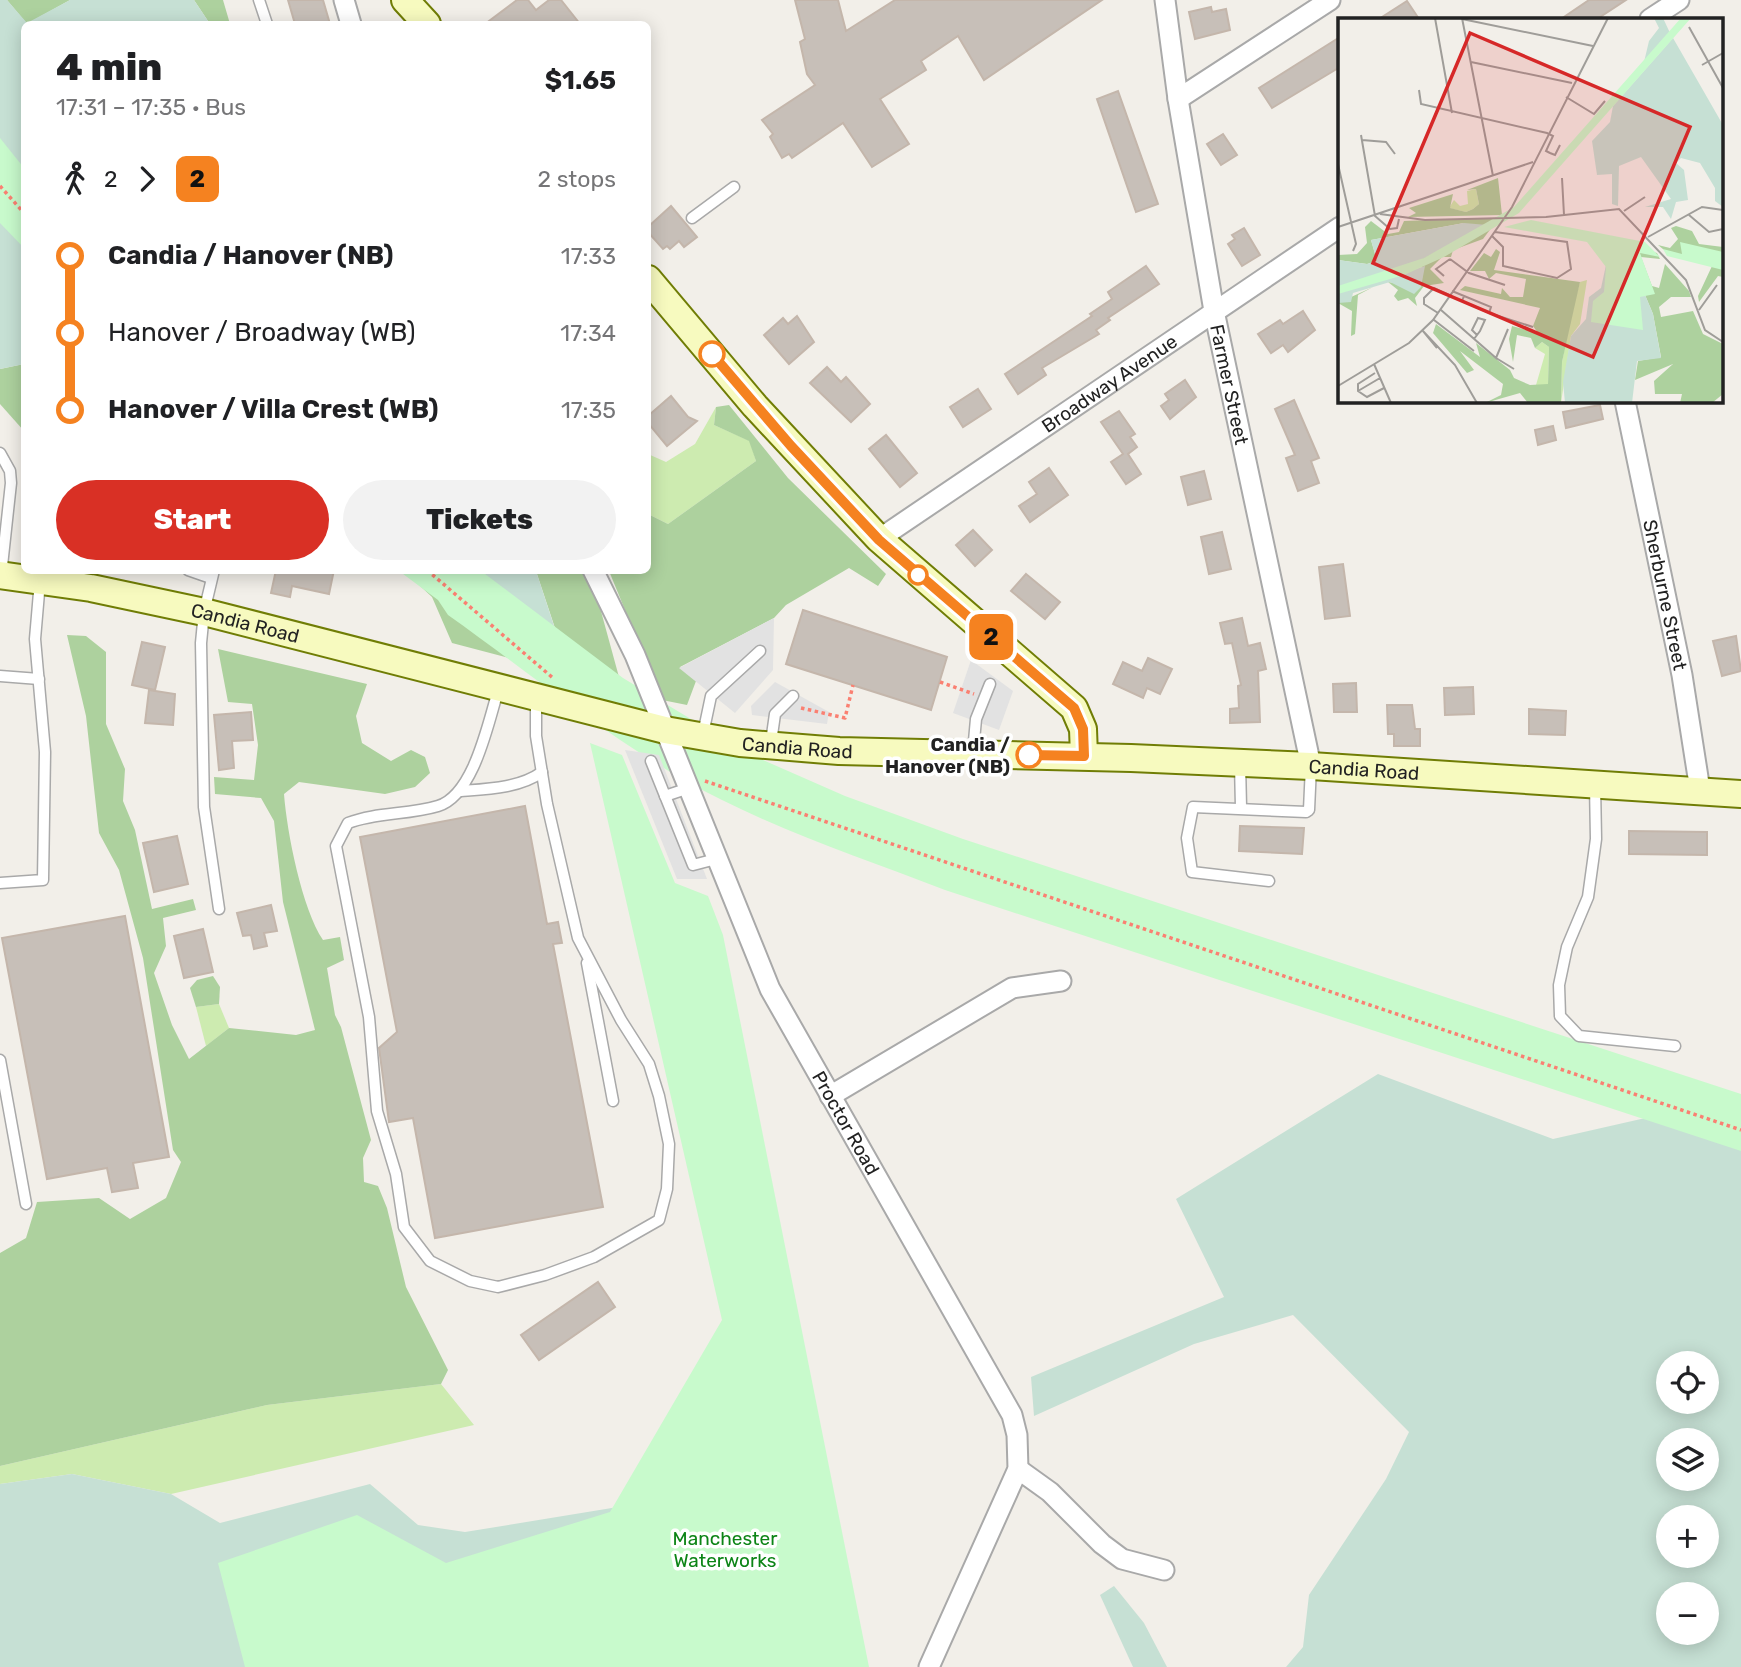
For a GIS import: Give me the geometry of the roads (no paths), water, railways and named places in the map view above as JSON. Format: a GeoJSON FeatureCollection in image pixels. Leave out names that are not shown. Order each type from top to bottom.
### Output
{"type":"FeatureCollection","features":[{"type":"Feature","properties":{"kind":"main road"},"geometry":{"type":"LineString","coordinates":[[405,0],[424,21]]}},
{"type":"Feature","properties":{"kind":"main road"},"geometry":{"type":"LineString","coordinates":[[651,283],[755,406],[879,540],[1074,708],[1083,729],[1084,756]]}},
{"type":"Feature","properties":{"kind":"main road","name":"Candia Road"},"geometry":{"type":"LineString","coordinates":[[0,575],[92,584],[499,687],[545,687],[665,730],[702,738],[771,746],[973,756],[1084,756],[1311,766],[1741,794]]}},
{"type":"Feature","properties":{"kind":"street"},"geometry":{"type":"LineString","coordinates":[[344,0],[350,21]]}},
{"type":"Feature","properties":{"kind":"street","name":"Farmer Street"},"geometry":{"type":"LineString","coordinates":[[1165,0],[1178,99],[1214,311],[1311,766]]}},
{"type":"Feature","properties":{"kind":"street"},"geometry":{"type":"LineString","coordinates":[[1178,99],[1330,0]]}},
{"type":"Feature","properties":{"kind":"street"},"geometry":{"type":"LineString","coordinates":[[1652,18],[1679,0]]}},
{"type":"Feature","properties":{"kind":"street","name":"Broadway Avenue"},"geometry":{"type":"LineString","coordinates":[[879,540],[1338,228]]}},
{"type":"Feature","properties":{"kind":"street","name":"Sherburne Street"},"geometry":{"type":"LineString","coordinates":[[1625,402],[1682,675],[1700,790]]}},
{"type":"Feature","properties":{"kind":"street","name":"Proctor Road"},"geometry":{"type":"LineString","coordinates":[[595,574],[635,655],[665,730],[696,784],[716,859],[770,989],[1000,1391],[1017,1435],[1018,1469],[929,1667]]}},
{"type":"Feature","properties":{"kind":"street"},"geometry":{"type":"LineString","coordinates":[[830,1096],[1012,988],[1060,981]]}},
{"type":"Feature","properties":{"kind":"street"},"geometry":{"type":"LineString","coordinates":[[1018,1469],[1050,1492],[1102,1544],[1122,1559],[1164,1570]]}},
{"type":"Feature","properties":{"kind":"lane"},"geometry":{"type":"LineString","coordinates":[[259,0],[266,21]]}},
{"type":"Feature","properties":{"kind":"lane"},"geometry":{"type":"LineString","coordinates":[[692,218],[734,187]]}},
{"type":"Feature","properties":{"kind":"lane"},"geometry":{"type":"LineString","coordinates":[[0,453],[10,471],[11,483],[0,575]]}},
{"type":"Feature","properties":{"kind":"lane"},"geometry":{"type":"LineString","coordinates":[[212,574],[204,612],[204,807],[219,909]]}},
{"type":"Feature","properties":{"kind":"lane"},"geometry":{"type":"LineString","coordinates":[[0,883],[43,880],[45,752],[35,639],[40,580]]}},
{"type":"Feature","properties":{"kind":"lane"},"geometry":{"type":"LineString","coordinates":[[702,738],[711,696],[761,651]]}},
{"type":"Feature","properties":{"kind":"lane"},"geometry":{"type":"LineString","coordinates":[[0,676],[39,679]]}},
{"type":"Feature","properties":{"kind":"lane"},"geometry":{"type":"LineString","coordinates":[[973,756],[976,719],[990,684]]}},
{"type":"Feature","properties":{"kind":"lane"},"geometry":{"type":"LineString","coordinates":[[461,791],[482,743],[499,687]]}},
{"type":"Feature","properties":{"kind":"lane"},"geometry":{"type":"LineString","coordinates":[[542,772],[531,780],[508,786],[461,791],[439,806],[370,815],[348,823],[336,846],[369,1017],[377,1111],[396,1174],[404,1227],[430,1261],[470,1280],[498,1287],[545,1275],[594,1257],[659,1220],[667,1189],[669,1144],[649,1064],[578,938],[568,898],[536,736],[545,687]]}},
{"type":"Feature","properties":{"kind":"lane"},"geometry":{"type":"LineString","coordinates":[[771,746],[775,714],[789,700]]}},
{"type":"Feature","properties":{"kind":"lane"},"geometry":{"type":"LineString","coordinates":[[651,761],[693,865],[716,859]]}},
{"type":"Feature","properties":{"kind":"lane"},"geometry":{"type":"LineString","coordinates":[[1240,763],[1241,807]]}},
{"type":"Feature","properties":{"kind":"lane"},"geometry":{"type":"LineString","coordinates":[[1269,881],[1192,872],[1187,838],[1193,807],[1241,807],[1306,812],[1309,810],[1311,766]]}},
{"type":"Feature","properties":{"kind":"lane"},"geometry":{"type":"LineString","coordinates":[[665,796],[696,784]]}},
{"type":"Feature","properties":{"kind":"lane"},"geometry":{"type":"LineString","coordinates":[[1595,784],[1596,839],[1588,897],[1567,947],[1559,985],[1560,1016],[1578,1036],[1675,1046]]}},
{"type":"Feature","properties":{"kind":"lane"},"geometry":{"type":"LineString","coordinates":[[585,951],[613,1101]]}},
{"type":"Feature","properties":{"kind":"lane"},"geometry":{"type":"LineString","coordinates":[[0,1059],[26,1205]]}},
{"type":"Feature","properties":{"kind":"place","name":"Candia / Hanover (NB)"},"geometry":{"type":"Point","coordinates":[1029,755]}},
{"type":"Feature","properties":{"kind":"park label","name":"Manchester Waterworks"},"geometry":{"type":"Point","coordinates":[725,1549]}}]}
